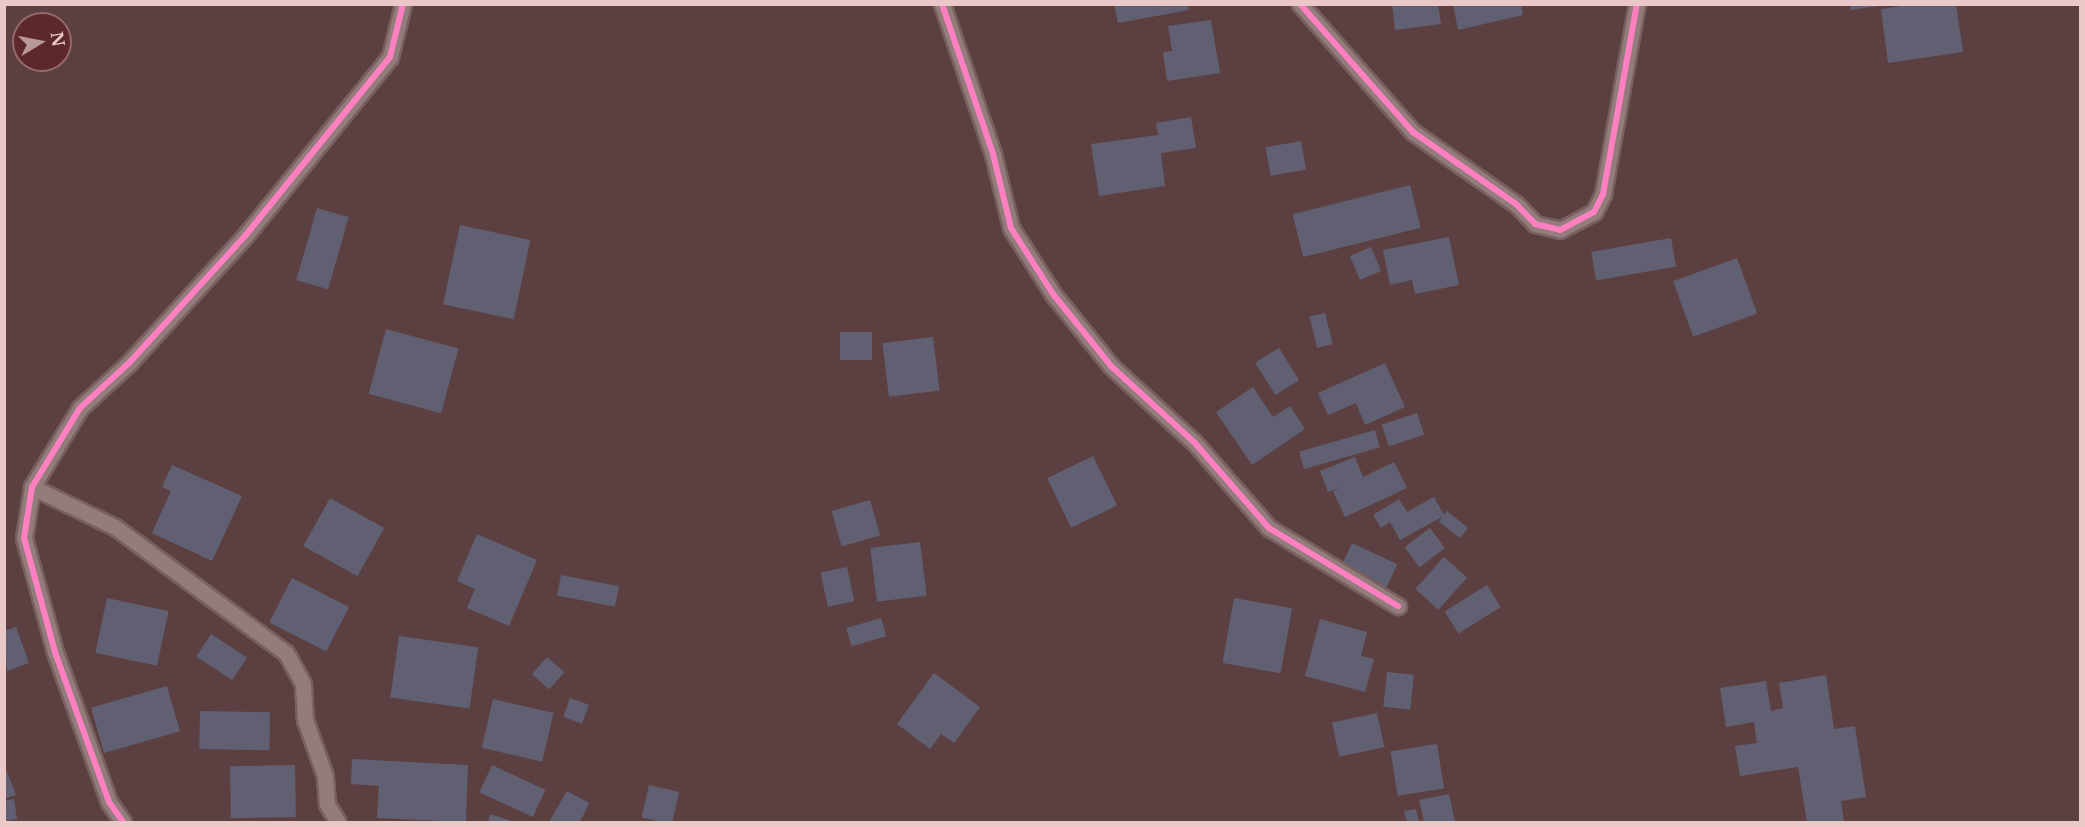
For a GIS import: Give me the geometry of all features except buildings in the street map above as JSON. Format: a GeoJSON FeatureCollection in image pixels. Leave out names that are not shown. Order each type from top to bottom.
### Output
{"type":"FeatureCollection","features":[{"type":"Feature","properties":{"kind":"street"},"geometry":{"type":"LineString","coordinates":[[123,822],[109,802],[55,652],[24,538],[32,487],[80,408],[129,363],[245,236],[390,57],[403,4]]}},
{"type":"Feature","properties":{"kind":"street"},"geometry":{"type":"LineString","coordinates":[[942,4],[993,154],[1011,228],[1053,294],[1112,366],[1194,442],[1269,528],[1398,606]]}},
{"type":"Feature","properties":{"kind":"street"},"geometry":{"type":"LineString","coordinates":[[1300,4],[1413,132],[1516,204],[1535,224],[1560,230],[1594,212],[1604,195],[1637,4]]}},
{"type":"Feature","properties":{"kind":"street"},"geometry":{"type":"LineString","coordinates":[[32,487],[115,527],[286,653],[303,684],[305,720],[325,776],[327,804],[338,822]]}},
{"type":"Feature","properties":{"kind":"cycle path"},"geometry":{"type":"LineString","coordinates":[[123,822],[109,802],[55,652],[24,538],[32,487],[80,408],[129,363],[245,236],[390,57],[403,4]]}},
{"type":"Feature","properties":{"kind":"cycle path"},"geometry":{"type":"LineString","coordinates":[[942,4],[993,154],[1011,228],[1053,294],[1111,366],[1194,442],[1269,528],[1398,606]]}},
{"type":"Feature","properties":{"kind":"cycle path"},"geometry":{"type":"LineString","coordinates":[[1300,4],[1413,132],[1516,204],[1535,224],[1560,230],[1594,212],[1603,194],[1637,4]]}}]}
